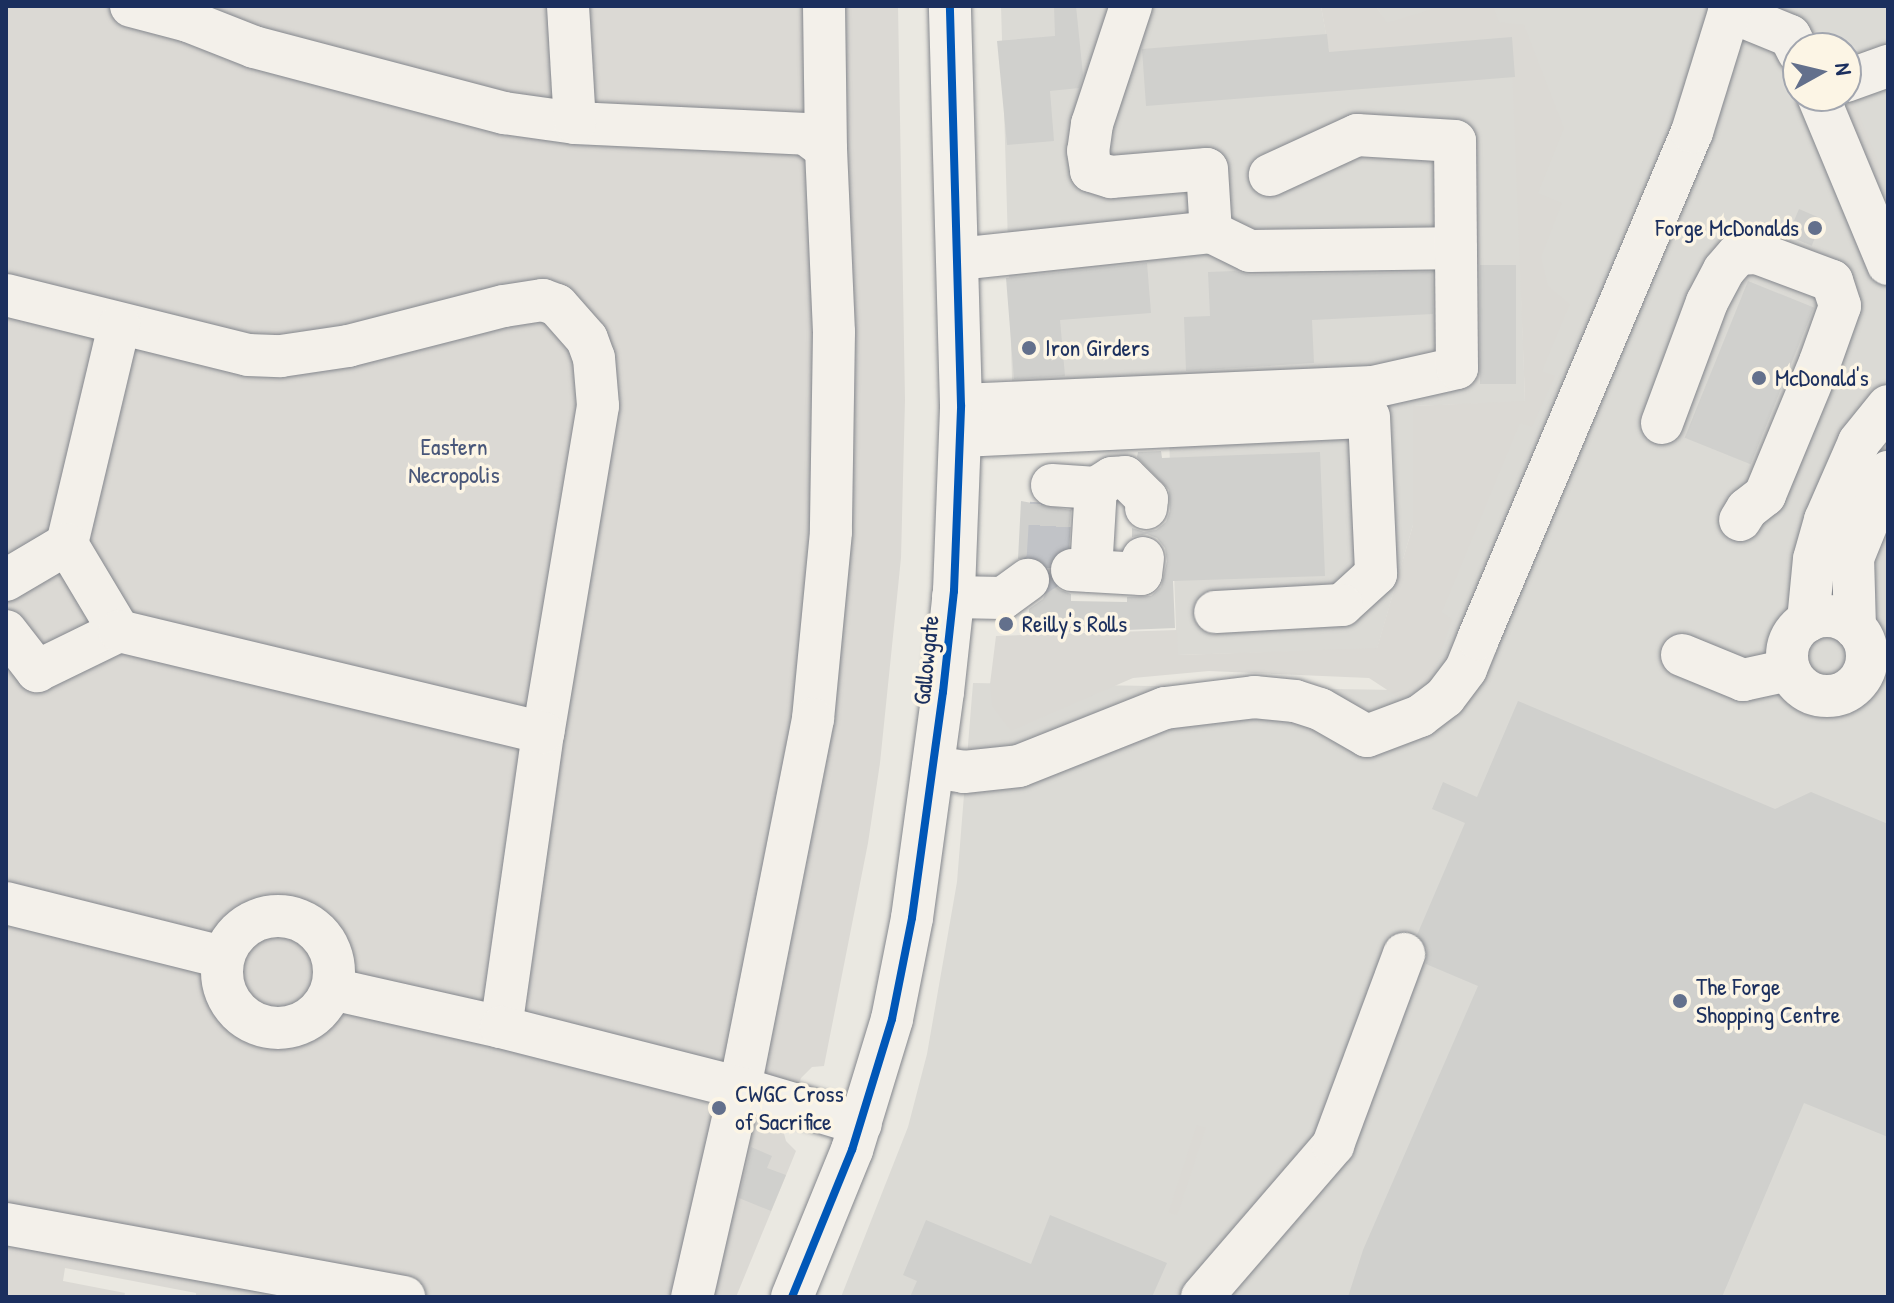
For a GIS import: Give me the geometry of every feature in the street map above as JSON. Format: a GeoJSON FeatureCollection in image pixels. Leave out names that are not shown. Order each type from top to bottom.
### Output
{"type":"FeatureCollection","features":[{"type":"Feature","properties":{"kind":"street"},"geometry":{"type":"LineString","coordinates":[[131,6],[188,21],[254,47],[504,113],[575,123],[806,134],[826,149]]}},
{"type":"Feature","properties":{"kind":"street"},"geometry":{"type":"LineString","coordinates":[[568,6],[575,123]]}},
{"type":"Feature","properties":{"kind":"street"},"geometry":{"type":"LineString","coordinates":[[692,1297],[740,1088],[815,703],[831,532],[834,332],[824,6]]}},
{"type":"Feature","properties":{"kind":"street","name":"Gallowgate"},"geometry":{"type":"LineString","coordinates":[[792,1297],[861,1124],[883,1055],[903,969],[933,767],[953,597],[961,420],[950,6]]}},
{"type":"Feature","properties":{"kind":"street"},"geometry":{"type":"LineString","coordinates":[[1131,6],[1092,124],[1088,151],[1091,171],[1111,177],[1207,169],[1211,232]]}},
{"type":"Feature","properties":{"kind":"street"},"geometry":{"type":"LineString","coordinates":[[933,767],[964,772],[1019,766],[1165,708],[1254,697],[1295,701],[1320,709],[1367,736],[1420,716],[1445,697],[1466,669],[1680,159],[1730,8],[1782,32]]}},
{"type":"Feature","properties":{"kind":"street"},"geometry":{"type":"LineString","coordinates":[[1862,75],[1888,66]]}},
{"type":"Feature","properties":{"kind":"street"},"geometry":{"type":"LineString","coordinates":[[1825,112],[1886,252]]}},
{"type":"Feature","properties":{"kind":"street"},"geometry":{"type":"LineString","coordinates":[[961,420],[1373,387],[1457,368],[1455,141],[1357,135],[1270,175]]}},
{"type":"Feature","properties":{"kind":"street"},"geometry":{"type":"LineString","coordinates":[[958,259],[1211,232],[1250,251],[1456,248]]}},
{"type":"Feature","properties":{"kind":"street"},"geometry":{"type":"LineString","coordinates":[[1662,423],[1707,302],[1724,270],[1738,254],[1757,253],[1776,263],[1832,281],[1840,306],[1765,495],[1747,509],[1740,520]]}},
{"type":"Feature","properties":{"kind":"street"},"geometry":{"type":"LineString","coordinates":[[6,295],[248,355],[281,356],[348,346],[504,306],[543,300],[557,305],[572,318],[587,339],[594,358],[598,406],[543,733],[501,1027]]}},
{"type":"Feature","properties":{"kind":"street"},"geometry":{"type":"LineString","coordinates":[[119,325],[67,544],[119,631]]}},
{"type":"Feature","properties":{"kind":"street"},"geometry":{"type":"LineString","coordinates":[[1808,621],[1814,559],[1825,520],[1859,442],[1888,406]]}},
{"type":"Feature","properties":{"kind":"street"},"geometry":{"type":"LineString","coordinates":[[961,420],[1040,432],[1369,417],[1376,574],[1342,605],[1215,612]]}},
{"type":"Feature","properties":{"kind":"street"},"geometry":{"type":"LineString","coordinates":[[1040,432],[1052,494],[1096,488],[1112,478],[1125,477],[1147,499],[1146,508]]}},
{"type":"Feature","properties":{"kind":"street"},"geometry":{"type":"LineString","coordinates":[[1855,628],[1833,616],[1808,621],[1792,637],[1788,647],[1789,670],[1812,693],[1833,696],[1876,674],[1855,628],[1853,558],[1888,472]]}},
{"type":"Feature","properties":{"kind":"street"},"geometry":{"type":"LineString","coordinates":[[1096,488],[1082,570],[1141,574],[1143,558]]}},
{"type":"Feature","properties":{"kind":"street"},"geometry":{"type":"LineString","coordinates":[[6,580],[67,544]]}},
{"type":"Feature","properties":{"kind":"street"},"geometry":{"type":"LineString","coordinates":[[953,597],[1003,598],[1028,580]]}},
{"type":"Feature","properties":{"kind":"street"},"geometry":{"type":"LineString","coordinates":[[6,631],[37,671],[119,631],[543,733]]}},
{"type":"Feature","properties":{"kind":"street"},"geometry":{"type":"LineString","coordinates":[[1682,655],[1743,680],[1789,670]]}},
{"type":"Feature","properties":{"kind":"street"},"geometry":{"type":"LineString","coordinates":[[6,903],[223,957]]}},
{"type":"Feature","properties":{"kind":"street"},"geometry":{"type":"LineString","coordinates":[[276,915],[293,917],[310,925],[331,954],[334,971],[332,989],[322,1007],[308,1020],[290,1027],[271,1028],[253,1023],[231,1003],[221,976],[223,957],[230,941],[242,927],[276,915]]}},
{"type":"Feature","properties":{"kind":"street"},"geometry":{"type":"LineString","coordinates":[[1202,1297],[1333,1145],[1404,954]]}},
{"type":"Feature","properties":{"kind":"street"},"geometry":{"type":"LineString","coordinates":[[332,989],[501,1027],[740,1088],[861,1124]]}},
{"type":"Feature","properties":{"kind":"street"},"geometry":{"type":"LineString","coordinates":[[6,1224],[404,1297]]}},
{"type":"Feature","properties":{"kind":"shaded area"},"geometry":{"type":"Polygon","coordinates":[[[1001,6],[1321,6],[1329,51],[1386,23],[1376,6],[1888,6],[1888,1297],[841,1297],[908,1127],[927,1054],[957,882],[973,683],[1397,690],[1476,412],[1530,411],[1518,191],[1525,402],[1413,406],[1413,525],[1377,649],[1177,655],[1168,409],[1013,413],[1001,6]]]}},
{"type":"Feature","properties":{"kind":"green space","name":"Eastern Necropolis"},"geometry":{"type":"Polygon","coordinates":[[[6,6],[898,6],[905,400],[901,558],[880,763],[868,843],[824,1066],[812,1067],[801,1078],[783,1130],[786,1141],[796,1151],[736,1297],[196,1297],[196,1293],[65,1268],[63,1281],[125,1293],[124,1297],[6,1297],[6,6]]]}},
{"type":"Feature","properties":{"kind":"green space"},"geometry":{"type":"Polygon","coordinates":[[[1321,6],[1376,6],[1387,23],[1442,6],[1493,6],[1499,22],[1524,25],[1564,128],[1538,193],[1562,203],[1541,257],[1548,286],[1570,304],[1542,371],[1555,376],[1532,427],[1520,423],[1442,612],[1452,619],[1430,685],[1401,699],[1369,678],[1209,671],[1133,678],[1011,731],[992,706],[990,684],[996,636],[1177,630],[1178,655],[1377,648],[1413,525],[1413,406],[1525,401],[1511,37],[1329,52],[1321,6]]]}},
{"type":"Feature","properties":{"kind":"green space"},"geometry":{"type":"Polygon","coordinates":[[[1845,112],[1858,112],[1888,185],[1888,212],[1845,112]]]}},
{"type":"Feature","properties":{"kind":"green space"},"geometry":{"type":"Polygon","coordinates":[[[1197,1125],[1206,1128],[1177,1215],[1169,1212],[1197,1125]]]}},
{"type":"Feature","properties":{"kind":"building"},"geometry":{"type":"Polygon","coordinates":[[[1054,6],[1076,6],[1083,75],[1079,88],[1050,91],[1054,141],[1007,145],[997,41],[1055,36],[1054,6]]]}},
{"type":"Feature","properties":{"kind":"building"},"geometry":{"type":"Polygon","coordinates":[[[1327,34],[1329,52],[1512,37],[1515,77],[1146,106],[1142,49],[1327,34]]]}},
{"type":"Feature","properties":{"kind":"building","name":"Forge McDonalds"},"geometry":{"type":"Polygon","coordinates":[[[1799,209],[1823,219],[1812,246],[1788,236],[1799,209]]]}},
{"type":"Feature","properties":{"kind":"building"},"geometry":{"type":"Polygon","coordinates":[[[1147,263],[1151,313],[1060,320],[1065,376],[1014,379],[1006,278],[1147,263]]]}},
{"type":"Feature","properties":{"kind":"building"},"geometry":{"type":"Polygon","coordinates":[[[1480,265],[1516,265],[1516,384],[1480,384],[1480,265]]]}},
{"type":"Feature","properties":{"kind":"building"},"geometry":{"type":"Polygon","coordinates":[[[1235,271],[1250,275],[1432,272],[1433,314],[1312,320],[1314,363],[1186,371],[1184,317],[1210,316],[1208,272],[1235,271]]]}},
{"type":"Feature","properties":{"kind":"building","name":"McDonald's"},"geometry":{"type":"Polygon","coordinates":[[[1748,281],[1814,308],[1751,464],[1685,438],[1748,281]]]}},
{"type":"Feature","properties":{"kind":"building"},"geometry":{"type":"Polygon","coordinates":[[[1161,451],[1162,458],[1320,452],[1325,576],[1173,581],[1175,628],[1028,634],[1029,609],[1043,599],[1051,582],[1071,594],[1071,601],[1127,602],[1127,597],[1151,596],[1161,587],[1167,561],[1165,548],[1157,538],[1147,534],[1132,537],[1132,528],[1144,532],[1156,530],[1166,522],[1170,511],[1169,490],[1137,457],[1138,452],[1161,451]]]}},
{"type":"Feature","properties":{"kind":"building"},"geometry":{"type":"Polygon","coordinates":[[[1021,501],[1071,510],[1068,547],[1052,556],[1048,568],[1037,558],[1018,559],[1021,501]]]}},
{"type":"Feature","properties":{"kind":"building","name":"The Forge Shopping Centre"},"geometry":{"type":"Polygon","coordinates":[[[1518,701],[1775,809],[1811,792],[1888,824],[1888,1137],[1804,1103],[1722,1297],[1348,1297],[1363,1250],[1478,986],[1426,964],[1427,949],[1417,935],[1465,823],[1432,809],[1443,782],[1477,797],[1518,701]]]}},
{"type":"Feature","properties":{"kind":"building"},"geometry":{"type":"Polygon","coordinates":[[[751,1147],[772,1156],[767,1168],[786,1175],[771,1211],[739,1198],[751,1147]]]}},
{"type":"Feature","properties":{"kind":"building"},"geometry":{"type":"Polygon","coordinates":[[[1050,1215],[1167,1263],[1152,1297],[910,1297],[917,1281],[903,1275],[926,1220],[1031,1264],[1050,1215]]]}},
{"type":"Feature","properties":{"kind":"tunnel"},"geometry":{"type":"LineString","coordinates":[[1028,580],[1047,568],[1051,503]]}},
{"type":"Feature","properties":{"kind":"cycle path"},"geometry":{"type":"LineString","coordinates":[[792,1297],[852,1150],[892,1019],[912,918],[943,692],[954,591],[961,405],[950,6]]}},
{"type":"Feature","properties":{"kind":"place","name":"Forge McDonalds"},"geometry":{"type":"Point","coordinates":[1815,228]}},
{"type":"Feature","properties":{"kind":"place","name":"Iron Girders"},"geometry":{"type":"Point","coordinates":[1029,348]}},
{"type":"Feature","properties":{"kind":"place","name":"McDonald's"},"geometry":{"type":"Point","coordinates":[1759,378]}},
{"type":"Feature","properties":{"kind":"place","name":"Reilly's Rolls"},"geometry":{"type":"Point","coordinates":[1006,624]}},
{"type":"Feature","properties":{"kind":"place","name":"The Forge Shopping Centre"},"geometry":{"type":"Point","coordinates":[1680,1001]}},
{"type":"Feature","properties":{"kind":"place","name":"CWGC Cross of Sacrifice"},"geometry":{"type":"Point","coordinates":[719,1108]}}]}
